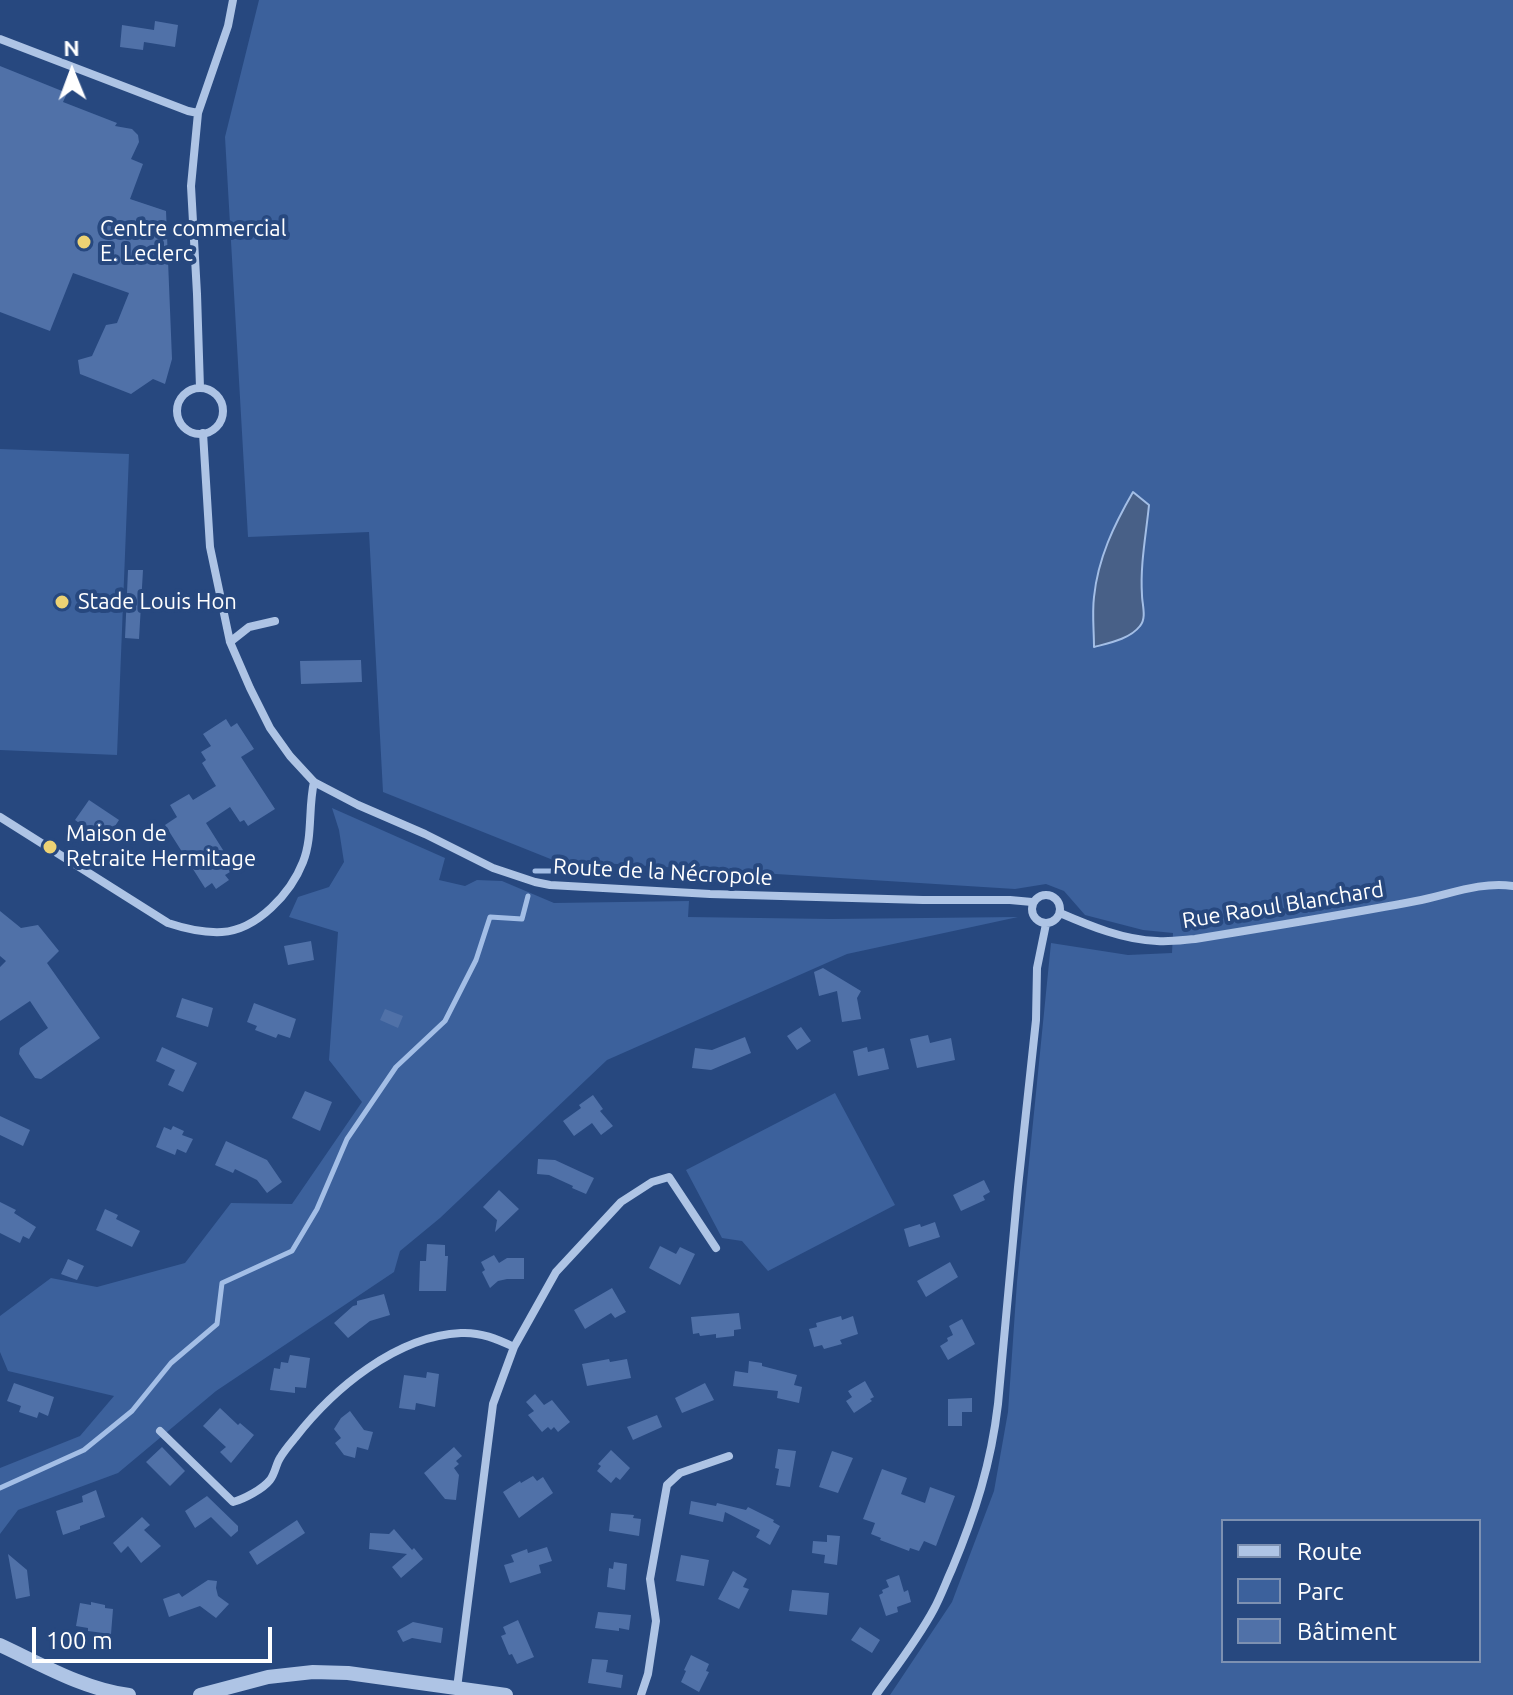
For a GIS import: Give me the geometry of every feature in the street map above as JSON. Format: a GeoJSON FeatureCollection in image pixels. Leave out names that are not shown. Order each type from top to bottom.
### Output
{"type":"FeatureCollection","features":[{"type":"Feature","properties":{"kind":"street"},"geometry":{"type":"LineString","coordinates":[[200,388],[191,186],[198,113],[228,26],[233,0]]}},
{"type":"Feature","properties":{"kind":"street"},"geometry":{"type":"LineString","coordinates":[[0,39],[198,113]]}},
{"type":"Feature","properties":{"kind":"street"},"geometry":{"type":"LineString","coordinates":[[200,388],[214,392],[223,413],[217,426],[203,433],[183,426],[178,413],[183,395],[200,388]]}},
{"type":"Feature","properties":{"kind":"street"},"geometry":{"type":"LineString","coordinates":[[0,817],[168,923],[194,931],[226,932],[253,922],[275,905],[303,862],[314,782],[270,728],[230,642],[210,547],[203,433]]}},
{"type":"Feature","properties":{"kind":"street"},"geometry":{"type":"LineString","coordinates":[[230,642],[249,627],[275,621]]}},
{"type":"Feature","properties":{"kind":"street","name":"Route de la Nécropole"},"geometry":{"type":"LineString","coordinates":[[314,782],[493,868],[550,885],[725,895],[1032,902]]}},
{"type":"Feature","properties":{"kind":"street","name":"Rue Raoul Blanchard"},"geometry":{"type":"LineString","coordinates":[[1060,913],[1132,937],[1170,941],[1341,915],[1430,899],[1479,886],[1513,886]]}},
{"type":"Feature","properties":{"kind":"street"},"geometry":{"type":"LineString","coordinates":[[1041,895],[1051,895],[1059,902],[1060,913],[1055,921],[1046,924],[1037,921],[1031,912],[1032,902],[1041,895]]}},
{"type":"Feature","properties":{"kind":"street"},"geometry":{"type":"LineString","coordinates":[[876,1695],[906,1655],[934,1609],[966,1536],[986,1476],[995,1436],[1036,1020],[1037,968],[1046,924]]}},
{"type":"Feature","properties":{"kind":"street"},"geometry":{"type":"LineString","coordinates":[[457,1688],[493,1404],[514,1347],[556,1272],[621,1202],[652,1182],[669,1177],[716,1248]]}},
{"type":"Feature","properties":{"kind":"street"},"geometry":{"type":"LineString","coordinates":[[160,1431],[233,1502],[244,1499],[270,1480],[281,1456],[309,1420],[337,1391],[388,1355],[429,1338],[462,1333],[490,1336],[514,1347]]}},
{"type":"Feature","properties":{"kind":"street"},"geometry":{"type":"LineString","coordinates":[[641,1695],[648,1674],[656,1621],[650,1579],[667,1485],[680,1473],[729,1456]]}},
{"type":"Feature","properties":{"kind":"street"},"geometry":{"type":"LineString","coordinates":[[0,1645],[60,1674],[112,1693],[129,1695]]}},
{"type":"Feature","properties":{"kind":"street"},"geometry":{"type":"LineString","coordinates":[[200,1695],[268,1677],[313,1672],[348,1673],[506,1695]]}},
{"type":"Feature","properties":{"kind":"green space"},"geometry":{"type":"Polygon","coordinates":[[[259,0],[1513,0],[1513,1695],[890,1695],[952,1602],[994,1491],[1008,1412],[1017,1282],[1051,943],[1128,955],[1172,953],[1173,933],[1143,930],[1085,915],[1064,891],[1046,884],[1015,889],[553,860],[383,792],[369,532],[248,537],[225,137],[259,0]],[[1115,523],[1144,617],[1142,593],[1142,564],[1115,523]]]}},
{"type":"Feature","properties":{"kind":"green space","name":"Stade Louis Hon"},"geometry":{"type":"Polygon","coordinates":[[[0,449],[129,454],[117,755],[0,750],[0,449]]]}},
{"type":"Feature","properties":{"kind":"green space"},"geometry":{"type":"Polygon","coordinates":[[[332,808],[445,858],[439,880],[465,886],[477,880],[502,881],[554,903],[689,901],[688,917],[1018,917],[847,954],[607,1060],[440,1218],[400,1251],[394,1272],[216,1391],[118,1473],[18,1510],[0,1534],[0,1468],[80,1436],[114,1396],[8,1371],[0,1352],[0,1316],[51,1278],[97,1287],[185,1263],[231,1203],[292,1204],[362,1102],[329,1060],[338,932],[289,917],[298,897],[329,887],[344,862],[332,808]]]}},
{"type":"Feature","properties":{"kind":"green space"},"geometry":{"type":"Polygon","coordinates":[[[835,1093],[895,1205],[768,1271],[742,1241],[722,1238],[686,1170],[835,1093]]]}},
{"type":"Feature","properties":{"kind":"shaded area"},"geometry":{"type":"Polygon","coordinates":[[[1133,492],[1149,505],[1142,572],[1143,619],[1131,634],[1094,647],[1093,603],[1099,569],[1113,529],[1133,492]]]}},
{"type":"Feature","properties":{"kind":"building"},"geometry":{"type":"Polygon","coordinates":[[[155,21],[178,25],[175,47],[144,42],[143,50],[120,47],[122,25],[154,30],[155,21]]]}},
{"type":"Feature","properties":{"kind":"building","name":"Centre commercial E. Leclerc"},"geometry":{"type":"Polygon","coordinates":[[[0,66],[67,93],[63,102],[117,123],[115,126],[132,129],[138,135],[139,142],[131,159],[143,164],[130,199],[166,211],[172,359],[165,384],[153,379],[131,394],[80,374],[78,360],[92,356],[106,325],[117,323],[129,293],[73,273],[50,331],[0,312],[0,66]]]}},
{"type":"Feature","properties":{"kind":"building"},"geometry":{"type":"Polygon","coordinates":[[[128,570],[143,570],[139,639],[125,638],[128,570]]]}},
{"type":"Feature","properties":{"kind":"building"},"geometry":{"type":"Polygon","coordinates":[[[361,660],[362,682],[301,684],[300,661],[361,660]]]}},
{"type":"Feature","properties":{"kind":"building"},"geometry":{"type":"Polygon","coordinates":[[[226,719],[231,727],[237,723],[254,749],[241,757],[275,809],[248,826],[244,820],[240,822],[230,807],[206,823],[235,869],[225,875],[229,880],[216,889],[212,883],[205,888],[165,825],[177,817],[170,805],[189,794],[193,800],[216,786],[202,763],[206,760],[201,752],[211,746],[203,734],[226,719]]]}},
{"type":"Feature","properties":{"kind":"building"},"geometry":{"type":"Polygon","coordinates":[[[89,800],[119,820],[105,841],[75,820],[89,800]]]}},
{"type":"Feature","properties":{"kind":"building"},"geometry":{"type":"Polygon","coordinates":[[[0,911],[21,928],[38,925],[59,951],[47,963],[100,1038],[41,1079],[35,1078],[19,1054],[20,1048],[48,1028],[30,1001],[0,1021],[0,967],[6,961],[0,956],[0,911]]]}},
{"type":"Feature","properties":{"kind":"building"},"geometry":{"type":"Polygon","coordinates":[[[311,941],[314,960],[288,965],[284,946],[311,941]]]}},
{"type":"Feature","properties":{"kind":"building"},"geometry":{"type":"Polygon","coordinates":[[[823,968],[861,991],[857,998],[861,1019],[842,1022],[837,991],[819,996],[814,972],[823,968]]]}},
{"type":"Feature","properties":{"kind":"building"},"geometry":{"type":"Polygon","coordinates":[[[182,998],[213,1008],[208,1027],[176,1017],[182,998]]]}},
{"type":"Feature","properties":{"kind":"building"},"geometry":{"type":"Polygon","coordinates":[[[254,1003],[296,1019],[290,1038],[278,1034],[276,1038],[255,1030],[257,1026],[247,1022],[254,1003]]]}},
{"type":"Feature","properties":{"kind":"building"},"geometry":{"type":"Polygon","coordinates":[[[385,1009],[403,1016],[398,1028],[380,1020],[385,1009]]]}},
{"type":"Feature","properties":{"kind":"building"},"geometry":{"type":"Polygon","coordinates":[[[801,1027],[811,1041],[797,1050],[787,1036],[801,1027]]]}},
{"type":"Feature","properties":{"kind":"building"},"geometry":{"type":"Polygon","coordinates":[[[928,1035],[930,1043],[951,1038],[955,1060],[917,1068],[910,1039],[928,1035]]]}},
{"type":"Feature","properties":{"kind":"building"},"geometry":{"type":"Polygon","coordinates":[[[745,1037],[751,1053],[711,1070],[692,1068],[695,1048],[712,1050],[745,1037]]]}},
{"type":"Feature","properties":{"kind":"building"},"geometry":{"type":"Polygon","coordinates":[[[162,1047],[197,1063],[183,1092],[168,1085],[175,1070],[156,1061],[162,1047]]]}},
{"type":"Feature","properties":{"kind":"building"},"geometry":{"type":"Polygon","coordinates":[[[867,1047],[868,1052],[884,1048],[889,1069],[858,1076],[853,1051],[867,1047]]]}},
{"type":"Feature","properties":{"kind":"building"},"geometry":{"type":"Polygon","coordinates":[[[305,1091],[332,1102],[320,1131],[292,1118],[305,1091]]]}},
{"type":"Feature","properties":{"kind":"building"},"geometry":{"type":"Polygon","coordinates":[[[593,1095],[603,1109],[600,1111],[613,1126],[601,1135],[592,1123],[574,1136],[563,1121],[593,1095]]]}},
{"type":"Feature","properties":{"kind":"building"},"geometry":{"type":"Polygon","coordinates":[[[0,1116],[30,1130],[23,1146],[0,1135],[0,1116]]]}},
{"type":"Feature","properties":{"kind":"building"},"geometry":{"type":"Polygon","coordinates":[[[173,1126],[184,1131],[182,1135],[193,1139],[186,1153],[177,1149],[175,1155],[156,1147],[164,1127],[171,1130],[173,1126]]]}},
{"type":"Feature","properties":{"kind":"building"},"geometry":{"type":"Polygon","coordinates":[[[226,1141],[267,1160],[282,1182],[267,1193],[257,1180],[235,1169],[233,1173],[215,1165],[226,1141]]]}},
{"type":"Feature","properties":{"kind":"building"},"geometry":{"type":"Polygon","coordinates":[[[538,1159],[555,1160],[594,1178],[586,1194],[549,1175],[537,1174],[538,1159]]]}},
{"type":"Feature","properties":{"kind":"building"},"geometry":{"type":"Polygon","coordinates":[[[984,1180],[990,1192],[983,1196],[985,1200],[961,1211],[953,1195],[984,1180]]]}},
{"type":"Feature","properties":{"kind":"building"},"geometry":{"type":"Polygon","coordinates":[[[499,1190],[519,1209],[495,1232],[497,1220],[483,1207],[499,1190]]]}},
{"type":"Feature","properties":{"kind":"building"},"geometry":{"type":"Polygon","coordinates":[[[0,1202],[16,1210],[14,1213],[36,1227],[29,1239],[23,1236],[20,1243],[0,1233],[0,1202]]]}},
{"type":"Feature","properties":{"kind":"building"},"geometry":{"type":"Polygon","coordinates":[[[105,1209],[118,1215],[116,1219],[140,1231],[132,1247],[96,1230],[105,1209]]]}},
{"type":"Feature","properties":{"kind":"building"},"geometry":{"type":"Polygon","coordinates":[[[935,1222],[940,1237],[909,1247],[904,1229],[935,1222]]]}},
{"type":"Feature","properties":{"kind":"building"},"geometry":{"type":"Polygon","coordinates":[[[427,1244],[445,1245],[445,1256],[448,1256],[446,1291],[419,1291],[420,1261],[426,1261],[427,1244]]]}},
{"type":"Feature","properties":{"kind":"building"},"geometry":{"type":"Polygon","coordinates":[[[660,1246],[676,1254],[680,1247],[695,1254],[680,1285],[649,1268],[660,1246]]]}},
{"type":"Feature","properties":{"kind":"building"},"geometry":{"type":"Polygon","coordinates":[[[494,1255],[499,1263],[507,1258],[524,1258],[524,1279],[498,1281],[490,1288],[481,1262],[494,1255]]]}},
{"type":"Feature","properties":{"kind":"building"},"geometry":{"type":"Polygon","coordinates":[[[68,1259],[84,1266],[77,1280],[61,1274],[68,1259]]]}},
{"type":"Feature","properties":{"kind":"building"},"geometry":{"type":"Polygon","coordinates":[[[950,1262],[958,1277],[926,1297],[917,1281],[950,1262]]]}},
{"type":"Feature","properties":{"kind":"building"},"geometry":{"type":"Polygon","coordinates":[[[612,1288],[626,1312],[615,1318],[611,1313],[585,1329],[574,1310],[612,1288]]]}},
{"type":"Feature","properties":{"kind":"building"},"geometry":{"type":"Polygon","coordinates":[[[384,1294],[390,1315],[370,1321],[348,1338],[334,1323],[357,1305],[357,1301],[384,1294]]]}},
{"type":"Feature","properties":{"kind":"building"},"geometry":{"type":"Polygon","coordinates":[[[739,1313],[741,1329],[734,1330],[734,1336],[716,1338],[716,1334],[693,1334],[691,1317],[739,1313]]]}},
{"type":"Feature","properties":{"kind":"building"},"geometry":{"type":"Polygon","coordinates":[[[841,1316],[842,1320],[853,1316],[858,1334],[840,1340],[842,1344],[824,1349],[822,1345],[814,1347],[809,1329],[817,1327],[816,1323],[841,1316]]]}},
{"type":"Feature","properties":{"kind":"building"},"geometry":{"type":"Polygon","coordinates":[[[962,1319],[975,1344],[948,1360],[940,1346],[953,1335],[949,1326],[962,1319]]]}},
{"type":"Feature","properties":{"kind":"building"},"geometry":{"type":"Polygon","coordinates":[[[290,1355],[310,1358],[306,1388],[295,1387],[295,1393],[270,1390],[274,1368],[280,1369],[281,1362],[288,1363],[290,1355]]]}},
{"type":"Feature","properties":{"kind":"building"},"geometry":{"type":"Polygon","coordinates":[[[609,1359],[610,1362],[627,1359],[631,1378],[587,1386],[582,1364],[609,1359]]]}},
{"type":"Feature","properties":{"kind":"building"},"geometry":{"type":"Polygon","coordinates":[[[749,1361],[797,1375],[794,1385],[802,1387],[799,1403],[777,1398],[778,1391],[733,1386],[735,1371],[748,1373],[749,1361]]]}},
{"type":"Feature","properties":{"kind":"building"},"geometry":{"type":"Polygon","coordinates":[[[427,1372],[439,1374],[435,1407],[416,1403],[415,1410],[399,1408],[404,1375],[426,1378],[427,1372]]]}},
{"type":"Feature","properties":{"kind":"building"},"geometry":{"type":"Polygon","coordinates":[[[865,1381],[874,1397],[854,1413],[846,1401],[852,1397],[848,1391],[865,1381]]]}},
{"type":"Feature","properties":{"kind":"building"},"geometry":{"type":"Polygon","coordinates":[[[14,1383],[54,1397],[48,1416],[39,1412],[37,1418],[19,1412],[21,1406],[7,1401],[14,1383]]]}},
{"type":"Feature","properties":{"kind":"building"},"geometry":{"type":"Polygon","coordinates":[[[705,1383],[714,1400],[682,1413],[675,1398],[705,1383]]]}},
{"type":"Feature","properties":{"kind":"building"},"geometry":{"type":"Polygon","coordinates":[[[535,1394],[544,1405],[552,1400],[570,1422],[558,1432],[554,1427],[551,1430],[548,1427],[542,1432],[528,1415],[534,1411],[526,1402],[535,1394]]]}},
{"type":"Feature","properties":{"kind":"building"},"geometry":{"type":"Polygon","coordinates":[[[972,1398],[972,1412],[962,1412],[962,1426],[948,1426],[948,1399],[972,1398]]]}},
{"type":"Feature","properties":{"kind":"building"},"geometry":{"type":"Polygon","coordinates":[[[220,1408],[254,1435],[231,1463],[220,1452],[226,1447],[203,1426],[220,1408]]]}},
{"type":"Feature","properties":{"kind":"building"},"geometry":{"type":"Polygon","coordinates":[[[350,1411],[364,1430],[373,1432],[368,1450],[357,1447],[355,1458],[344,1455],[335,1443],[341,1438],[334,1429],[350,1411]]]}},
{"type":"Feature","properties":{"kind":"building"},"geometry":{"type":"Polygon","coordinates":[[[657,1415],[662,1427],[633,1440],[627,1427],[657,1415]]]}},
{"type":"Feature","properties":{"kind":"building"},"geometry":{"type":"Polygon","coordinates":[[[162,1447],[185,1471],[170,1486],[146,1462],[162,1447]]]}},
{"type":"Feature","properties":{"kind":"building"},"geometry":{"type":"Polygon","coordinates":[[[454,1447],[462,1456],[454,1468],[459,1475],[456,1500],[445,1499],[424,1473],[454,1447]]]}},
{"type":"Feature","properties":{"kind":"building"},"geometry":{"type":"Polygon","coordinates":[[[778,1449],[796,1451],[790,1487],[776,1485],[778,1449]]]}},
{"type":"Feature","properties":{"kind":"building"},"geometry":{"type":"Polygon","coordinates":[[[611,1450],[630,1468],[620,1480],[616,1477],[611,1483],[597,1471],[601,1466],[598,1464],[611,1450]]]}},
{"type":"Feature","properties":{"kind":"building"},"geometry":{"type":"Polygon","coordinates":[[[832,1451],[853,1458],[838,1493],[819,1487],[832,1451]]]}},
{"type":"Feature","properties":{"kind":"building"},"geometry":{"type":"Polygon","coordinates":[[[882,1469],[907,1478],[901,1494],[925,1503],[930,1487],[955,1496],[936,1546],[924,1541],[919,1551],[910,1548],[909,1551],[871,1534],[875,1523],[863,1519],[882,1469]]]}},
{"type":"Feature","properties":{"kind":"building"},"geometry":{"type":"Polygon","coordinates":[[[533,1476],[537,1481],[543,1477],[553,1493],[519,1518],[503,1492],[533,1476]]]}},
{"type":"Feature","properties":{"kind":"building"},"geometry":{"type":"Polygon","coordinates":[[[96,1490],[105,1517],[63,1535],[56,1511],[83,1502],[82,1496],[96,1490]]]}},
{"type":"Feature","properties":{"kind":"building"},"geometry":{"type":"Polygon","coordinates":[[[207,1496],[238,1526],[238,1531],[231,1537],[211,1517],[195,1528],[185,1511],[207,1496]]]}},
{"type":"Feature","properties":{"kind":"building"},"geometry":{"type":"Polygon","coordinates":[[[691,1501],[746,1510],[748,1507],[780,1526],[770,1545],[756,1537],[760,1530],[725,1512],[723,1522],[689,1514],[691,1501]]]}},
{"type":"Feature","properties":{"kind":"building"},"geometry":{"type":"Polygon","coordinates":[[[611,1513],[634,1515],[633,1518],[641,1519],[639,1536],[609,1531],[611,1513]]]}},
{"type":"Feature","properties":{"kind":"building"},"geometry":{"type":"Polygon","coordinates":[[[142,1517],[150,1525],[144,1530],[161,1546],[141,1563],[128,1546],[121,1553],[113,1543],[142,1517]]]}},
{"type":"Feature","properties":{"kind":"building"},"geometry":{"type":"Polygon","coordinates":[[[297,1520],[305,1533],[257,1565],[249,1552],[297,1520]]]}},
{"type":"Feature","properties":{"kind":"building"},"geometry":{"type":"Polygon","coordinates":[[[394,1529],[423,1559],[401,1578],[392,1567],[407,1554],[369,1549],[370,1533],[389,1534],[394,1529]]]}},
{"type":"Feature","properties":{"kind":"building"},"geometry":{"type":"Polygon","coordinates":[[[827,1535],[840,1536],[837,1565],[824,1563],[825,1555],[812,1553],[813,1541],[827,1542],[827,1535]]]}},
{"type":"Feature","properties":{"kind":"building"},"geometry":{"type":"Polygon","coordinates":[[[547,1547],[552,1561],[539,1565],[541,1573],[510,1583],[504,1565],[514,1562],[511,1555],[547,1547]]]}},
{"type":"Feature","properties":{"kind":"building"},"geometry":{"type":"Polygon","coordinates":[[[8,1554],[27,1570],[30,1596],[16,1599],[8,1554]]]}},
{"type":"Feature","properties":{"kind":"building"},"geometry":{"type":"Polygon","coordinates":[[[681,1555],[709,1560],[704,1586],[676,1581],[681,1555]]]}},
{"type":"Feature","properties":{"kind":"building"},"geometry":{"type":"Polygon","coordinates":[[[614,1562],[627,1564],[625,1590],[607,1587],[609,1568],[613,1569],[614,1562]]]}},
{"type":"Feature","properties":{"kind":"building"},"geometry":{"type":"Polygon","coordinates":[[[733,1571],[747,1579],[743,1587],[749,1589],[739,1609],[718,1599],[733,1571]]]}},
{"type":"Feature","properties":{"kind":"building"},"geometry":{"type":"Polygon","coordinates":[[[899,1575],[911,1602],[897,1607],[898,1612],[886,1616],[879,1595],[889,1587],[886,1580],[899,1575]]]}},
{"type":"Feature","properties":{"kind":"building"},"geometry":{"type":"Polygon","coordinates":[[[208,1580],[217,1581],[218,1596],[229,1604],[216,1618],[200,1606],[169,1617],[163,1599],[179,1593],[182,1597],[208,1580]]]}},
{"type":"Feature","properties":{"kind":"building"},"geometry":{"type":"Polygon","coordinates":[[[792,1590],[829,1593],[827,1615],[789,1611],[792,1590]]]}},
{"type":"Feature","properties":{"kind":"building"},"geometry":{"type":"Polygon","coordinates":[[[91,1602],[113,1609],[111,1634],[76,1626],[80,1603],[91,1605],[91,1602]]]}},
{"type":"Feature","properties":{"kind":"building"},"geometry":{"type":"Polygon","coordinates":[[[598,1612],[631,1615],[629,1630],[595,1628],[598,1612]]]}},
{"type":"Feature","properties":{"kind":"building"},"geometry":{"type":"Polygon","coordinates":[[[518,1620],[534,1657],[517,1664],[512,1654],[509,1655],[501,1636],[506,1634],[503,1627],[518,1620]]]}},
{"type":"Feature","properties":{"kind":"building"},"geometry":{"type":"Polygon","coordinates":[[[413,1622],[443,1628],[441,1643],[412,1638],[403,1642],[397,1631],[413,1622]]]}},
{"type":"Feature","properties":{"kind":"building"},"geometry":{"type":"Polygon","coordinates":[[[860,1627],[880,1640],[872,1653],[851,1640],[860,1627]]]}},
{"type":"Feature","properties":{"kind":"building"},"geometry":{"type":"Polygon","coordinates":[[[691,1655],[709,1664],[706,1671],[709,1672],[699,1692],[681,1682],[691,1655]]]}},
{"type":"Feature","properties":{"kind":"building"},"geometry":{"type":"Polygon","coordinates":[[[592,1659],[608,1660],[606,1672],[623,1675],[621,1688],[588,1683],[592,1659]]]}},
{"type":"Feature","properties":{"kind":"waterway"},"geometry":{"type":"LineString","coordinates":[[535,871],[577,871]]}},
{"type":"Feature","properties":{"kind":"waterway"},"geometry":{"type":"LineString","coordinates":[[0,1488],[84,1450],[132,1411],[171,1363],[217,1324],[222,1283],[292,1251],[317,1209],[347,1139],[396,1067],[445,1021],[476,960],[490,917],[522,919],[528,896]]}},
{"type":"Feature","properties":{"kind":"place","name":"Centre commercial E. Leclerc"},"geometry":{"type":"Point","coordinates":[84,242]}},
{"type":"Feature","properties":{"kind":"place","name":"Stade Louis Hon"},"geometry":{"type":"Point","coordinates":[62,602]}},
{"type":"Feature","properties":{"kind":"place","name":"Maison de Retraite Hermitage"},"geometry":{"type":"Point","coordinates":[50,847]}}]}
